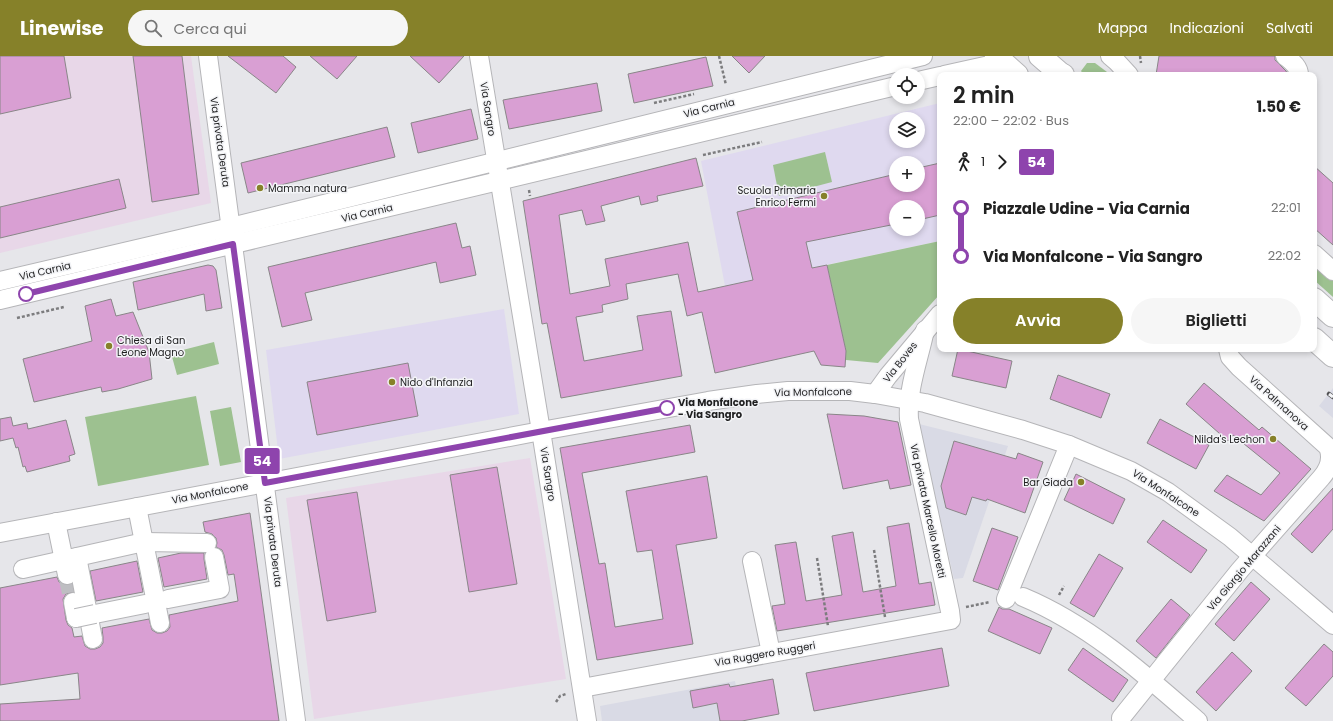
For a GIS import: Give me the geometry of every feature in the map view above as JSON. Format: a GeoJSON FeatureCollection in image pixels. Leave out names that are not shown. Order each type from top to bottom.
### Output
{"type":"FeatureCollection","features":[{"type":"Feature","properties":{"kind":"main road"},"geometry":{"type":"LineString","coordinates":[[1005,64],[1027,56]]}},
{"type":"Feature","properties":{"kind":"main road"},"geometry":{"type":"LineString","coordinates":[[1040,56],[1059,72]]}},
{"type":"Feature","properties":{"kind":"main road"},"geometry":{"type":"LineString","coordinates":[[1317,302],[1333,316]]}},
{"type":"Feature","properties":{"kind":"main road"},"geometry":{"type":"LineString","coordinates":[[1317,342],[1333,356]]}},
{"type":"Feature","properties":{"kind":"street","name":"Via privata Deruta"},"geometry":{"type":"LineString","coordinates":[[208,56],[296,721]]}},
{"type":"Feature","properties":{"kind":"street","name":"Via Sangro"},"geometry":{"type":"LineString","coordinates":[[479,56],[496,162]]}},
{"type":"Feature","properties":{"kind":"street","name":"Via Carnia"},"geometry":{"type":"LineString","coordinates":[[0,300],[496,162],[888,61],[923,56]]}},
{"type":"Feature","properties":{"kind":"street"},"geometry":{"type":"LineString","coordinates":[[1110,56],[1127,72]]}},
{"type":"Feature","properties":{"kind":"street"},"geometry":{"type":"LineString","coordinates":[[1130,72],[1131,56]]}},
{"type":"Feature","properties":{"kind":"street"},"geometry":{"type":"LineString","coordinates":[[1285,56],[1300,72]]}},
{"type":"Feature","properties":{"kind":"street"},"geometry":{"type":"LineString","coordinates":[[961,72],[1005,64]]}},
{"type":"Feature","properties":{"kind":"street"},"geometry":{"type":"LineString","coordinates":[[925,79],[937,77]]}},
{"type":"Feature","properties":{"kind":"street","name":"Via Carnia"},"geometry":{"type":"LineString","coordinates":[[0,282],[500,181],[889,88]]}},
{"type":"Feature","properties":{"kind":"street"},"geometry":{"type":"LineString","coordinates":[[925,89],[937,88]]}},
{"type":"Feature","properties":{"kind":"street"},"geometry":{"type":"LineString","coordinates":[[871,92],[889,91]]}},
{"type":"Feature","properties":{"kind":"street"},"geometry":{"type":"LineString","coordinates":[[496,162],[500,181]]}},
{"type":"Feature","properties":{"kind":"street","name":"Via Sangro"},"geometry":{"type":"LineString","coordinates":[[500,181],[542,430],[575,691],[587,721]]}},
{"type":"Feature","properties":{"kind":"street"},"geometry":{"type":"LineString","coordinates":[[1317,257],[1333,271]]}},
{"type":"Feature","properties":{"kind":"street","name":"Via Boves"},"geometry":{"type":"LineString","coordinates":[[876,394],[888,376],[937,317]]}},
{"type":"Feature","properties":{"kind":"street","name":"Via Boves"},"geometry":{"type":"LineString","coordinates":[[909,399],[925,330]]}},
{"type":"Feature","properties":{"kind":"street","name":"Via Palmanova"},"geometry":{"type":"LineString","coordinates":[[1229,352],[1230,357],[1234,362],[1328,447],[1332,455]]}},
{"type":"Feature","properties":{"kind":"street","name":"Via Monfalcone"},"geometry":{"type":"LineString","coordinates":[[0,533],[708,400],[757,394],[824,391],[876,394],[909,399],[1023,430],[1068,445],[1119,466],[1153,484],[1213,525],[1253,556],[1333,625]]}},
{"type":"Feature","properties":{"kind":"street","name":"Via privata Marcello Moretti"},"geometry":{"type":"LineString","coordinates":[[909,399],[909,419],[952,618],[949,621]]}},
{"type":"Feature","properties":{"kind":"street"},"geometry":{"type":"LineString","coordinates":[[1068,445],[1015,598],[1041,604],[1109,646],[1152,680],[1198,721]]}},
{"type":"Feature","properties":{"kind":"street","name":"Via Giorgio Marazzani"},"geometry":{"type":"LineString","coordinates":[[1121,718],[1253,556],[1328,471],[1333,460],[1332,455]]}},
{"type":"Feature","properties":{"kind":"street"},"geometry":{"type":"LineString","coordinates":[[137,507],[160,623]]}},
{"type":"Feature","properties":{"kind":"street"},"geometry":{"type":"LineString","coordinates":[[56,522],[93,638]]}},
{"type":"Feature","properties":{"kind":"street"},"geometry":{"type":"LineString","coordinates":[[22,568],[69,564],[144,542],[211,550],[220,588],[168,599]]}},
{"type":"Feature","properties":{"kind":"street"},"geometry":{"type":"LineString","coordinates":[[752,561],[771,654]]}},
{"type":"Feature","properties":{"kind":"street"},"geometry":{"type":"LineString","coordinates":[[74,610],[96,614],[145,604]]}},
{"type":"Feature","properties":{"kind":"street","name":"Via Ruggero Ruggeri"},"geometry":{"type":"LineString","coordinates":[[575,691],[949,621]]}},
{"type":"Feature","properties":{"kind":"path"},"geometry":{"type":"LineString","coordinates":[[719,56],[726,85]]}},
{"type":"Feature","properties":{"kind":"path"},"geometry":{"type":"LineString","coordinates":[[654,103],[694,94]]}},
{"type":"Feature","properties":{"kind":"path"},"geometry":{"type":"LineString","coordinates":[[703,155],[762,142]]}},
{"type":"Feature","properties":{"kind":"path"},"geometry":{"type":"LineString","coordinates":[[17,318],[64,307]]}},
{"type":"Feature","properties":{"kind":"path"},"geometry":{"type":"LineString","coordinates":[[874,550],[886,618]]}},
{"type":"Feature","properties":{"kind":"path"},"geometry":{"type":"LineString","coordinates":[[817,558],[828,627]]}},
{"type":"Feature","properties":{"kind":"path"},"geometry":{"type":"LineString","coordinates":[[963,608],[1015,598]]}},
{"type":"Feature","properties":{"kind":"path"},"geometry":{"type":"LineString","coordinates":[[556,702],[560,696],[575,691]]}},
{"type":"Feature","properties":{"kind":"shaded area"},"geometry":{"type":"Polygon","coordinates":[[[0,56],[191,56],[211,203],[0,253],[0,56]]]}},
{"type":"Feature","properties":{"kind":"shaded area","name":"Scuola Primaria Enrico Fermi"},"geometry":{"type":"Polygon","coordinates":[[[937,104],[937,242],[725,286],[701,161],[889,115],[889,148],[925,148],[925,112],[903,112],[937,104]]]}},
{"type":"Feature","properties":{"kind":"shaded area","name":"Nido d'Infanzia"},"geometry":{"type":"Polygon","coordinates":[[[504,309],[519,414],[279,459],[266,350],[504,309]]]}},
{"type":"Feature","properties":{"kind":"shaded area"},"geometry":{"type":"Polygon","coordinates":[[[1333,388],[1333,418],[1319,406],[1333,388]]]}},
{"type":"Feature","properties":{"kind":"shaded area"},"geometry":{"type":"Polygon","coordinates":[[[919,424],[1008,446],[963,578],[954,579],[919,424]]]}},
{"type":"Feature","properties":{"kind":"shaded area"},"geometry":{"type":"Polygon","coordinates":[[[530,458],[566,679],[314,719],[286,498],[530,458]]]}},
{"type":"Feature","properties":{"kind":"shaded area"},"geometry":{"type":"Polygon","coordinates":[[[735,681],[742,721],[602,721],[600,706],[735,681]]]}},
{"type":"Feature","properties":{"kind":"green space"},"geometry":{"type":"Polygon","coordinates":[[[1087,63],[1095,63],[1107,72],[1082,72],[1087,63]]]}},
{"type":"Feature","properties":{"kind":"green space"},"geometry":{"type":"Polygon","coordinates":[[[825,152],[832,182],[779,196],[773,165],[825,152]]]}},
{"type":"Feature","properties":{"kind":"green space"},"geometry":{"type":"Polygon","coordinates":[[[937,242],[937,297],[878,363],[846,360],[846,351],[827,265],[937,242]]]}},
{"type":"Feature","properties":{"kind":"green space"},"geometry":{"type":"Polygon","coordinates":[[[1317,266],[1333,280],[1333,297],[1317,283],[1317,266]]]}},
{"type":"Feature","properties":{"kind":"green space"},"geometry":{"type":"Polygon","coordinates":[[[214,342],[219,364],[177,375],[171,353],[214,342]]]}},
{"type":"Feature","properties":{"kind":"green space"},"geometry":{"type":"Polygon","coordinates":[[[196,396],[209,465],[98,486],[85,417],[196,396]]]}},
{"type":"Feature","properties":{"kind":"green space"},"geometry":{"type":"Polygon","coordinates":[[[231,407],[241,462],[220,466],[210,411],[231,407]]]}},
{"type":"Feature","properties":{"kind":"building"},"geometry":{"type":"Polygon","coordinates":[[[0,56],[64,56],[71,98],[0,114],[0,56]]]}},
{"type":"Feature","properties":{"kind":"building"},"geometry":{"type":"Polygon","coordinates":[[[133,56],[182,56],[199,194],[152,202],[133,56]]]}},
{"type":"Feature","properties":{"kind":"building"},"geometry":{"type":"Polygon","coordinates":[[[228,56],[283,56],[296,67],[276,93],[228,56]]]}},
{"type":"Feature","properties":{"kind":"building"},"geometry":{"type":"Polygon","coordinates":[[[310,56],[357,56],[337,79],[310,56]]]}},
{"type":"Feature","properties":{"kind":"building"},"geometry":{"type":"Polygon","coordinates":[[[410,56],[464,56],[439,83],[410,56]]]}},
{"type":"Feature","properties":{"kind":"building"},"geometry":{"type":"Polygon","coordinates":[[[732,56],[765,56],[749,73],[732,56]]]}},
{"type":"Feature","properties":{"kind":"building"},"geometry":{"type":"Polygon","coordinates":[[[1159,56],[1275,56],[1275,60],[1286,72],[1156,72],[1159,56]]]}},
{"type":"Feature","properties":{"kind":"building"},"geometry":{"type":"Polygon","coordinates":[[[706,57],[713,86],[634,103],[628,74],[706,57]]]}},
{"type":"Feature","properties":{"kind":"building"},"geometry":{"type":"Polygon","coordinates":[[[597,83],[602,111],[509,129],[503,100],[597,83]]]}},
{"type":"Feature","properties":{"kind":"building"},"geometry":{"type":"Polygon","coordinates":[[[471,109],[478,139],[418,153],[411,123],[471,109]]]}},
{"type":"Feature","properties":{"kind":"building"},"geometry":{"type":"Polygon","coordinates":[[[387,127],[395,157],[248,193],[241,163],[387,127]]]}},
{"type":"Feature","properties":{"kind":"building"},"geometry":{"type":"Polygon","coordinates":[[[696,158],[703,186],[657,196],[658,201],[641,205],[639,196],[601,206],[605,221],[586,225],[582,210],[559,215],[570,294],[610,286],[605,259],[688,242],[698,292],[753,280],[737,212],[889,176],[889,192],[925,192],[925,166],[937,164],[937,216],[925,218],[925,200],[889,200],[889,225],[806,242],[812,268],[827,265],[846,351],[845,367],[821,365],[814,351],[715,373],[702,312],[687,316],[678,274],[626,284],[628,299],[602,305],[603,312],[576,317],[584,361],[643,350],[637,316],[671,311],[682,376],[561,398],[547,323],[542,324],[523,201],[696,158]]]}},
{"type":"Feature","properties":{"kind":"building"},"geometry":{"type":"Polygon","coordinates":[[[1317,169],[1333,183],[1333,245],[1317,231],[1317,169]]]}},
{"type":"Feature","properties":{"kind":"building"},"geometry":{"type":"Polygon","coordinates":[[[119,179],[126,208],[0,238],[0,207],[119,179]]]}},
{"type":"Feature","properties":{"kind":"building"},"geometry":{"type":"Polygon","coordinates":[[[456,223],[462,248],[470,246],[476,275],[440,283],[436,262],[305,293],[312,320],[282,327],[268,267],[456,223]]]}},
{"type":"Feature","properties":{"kind":"building"},"geometry":{"type":"Polygon","coordinates":[[[208,265],[213,266],[216,270],[222,308],[206,311],[204,294],[138,310],[133,282],[208,265]]]}},
{"type":"Feature","properties":{"kind":"building","name":"Chiesa di San Leone Magno"},"geometry":{"type":"Polygon","coordinates":[[[111,299],[116,316],[133,312],[149,352],[152,379],[118,389],[102,392],[101,387],[34,402],[23,359],[92,341],[85,306],[111,299]]]}},
{"type":"Feature","properties":{"kind":"building"},"geometry":{"type":"Polygon","coordinates":[[[957,352],[972,352],[1012,361],[1006,388],[952,376],[957,352]]]}},
{"type":"Feature","properties":{"kind":"building"},"geometry":{"type":"Polygon","coordinates":[[[408,363],[418,416],[317,435],[307,382],[408,363]]]}},
{"type":"Feature","properties":{"kind":"building"},"geometry":{"type":"Polygon","coordinates":[[[1058,375],[1110,394],[1101,418],[1050,399],[1058,375]]]}},
{"type":"Feature","properties":{"kind":"building"},"geometry":{"type":"Polygon","coordinates":[[[1204,383],[1259,430],[1262,427],[1311,469],[1264,521],[1214,491],[1227,475],[1261,495],[1280,473],[1233,435],[1228,441],[1186,404],[1204,383]]]}},
{"type":"Feature","properties":{"kind":"building"},"geometry":{"type":"Polygon","coordinates":[[[827,414],[864,416],[898,422],[911,485],[890,489],[888,480],[843,489],[827,414]]]}},
{"type":"Feature","properties":{"kind":"building"},"geometry":{"type":"Polygon","coordinates":[[[11,417],[13,426],[27,423],[28,429],[66,420],[75,454],[69,456],[70,461],[27,472],[25,466],[23,467],[18,447],[16,448],[13,438],[0,441],[0,419],[11,417]]]}},
{"type":"Feature","properties":{"kind":"building"},"geometry":{"type":"Polygon","coordinates":[[[1160,419],[1209,445],[1196,469],[1147,443],[1160,419]]]}},
{"type":"Feature","properties":{"kind":"building"},"geometry":{"type":"Polygon","coordinates":[[[690,425],[695,452],[582,473],[599,564],[605,563],[615,627],[663,619],[652,550],[637,552],[626,491],[707,476],[717,538],[676,545],[693,644],[597,660],[560,448],[690,425]]]}},
{"type":"Feature","properties":{"kind":"building"},"geometry":{"type":"Polygon","coordinates":[[[954,441],[1016,459],[1018,453],[1043,462],[1025,513],[987,499],[986,501],[972,497],[966,515],[946,508],[941,486],[954,441]]]}},
{"type":"Feature","properties":{"kind":"building"},"geometry":{"type":"Polygon","coordinates":[[[497,467],[517,584],[469,592],[450,475],[497,467]]]}},
{"type":"Feature","properties":{"kind":"building"},"geometry":{"type":"Polygon","coordinates":[[[1076,474],[1125,499],[1113,524],[1064,500],[1076,474]]]}},
{"type":"Feature","properties":{"kind":"building"},"geometry":{"type":"Polygon","coordinates":[[[1333,488],[1333,529],[1312,553],[1291,534],[1333,488]]]}},
{"type":"Feature","properties":{"kind":"building"},"geometry":{"type":"Polygon","coordinates":[[[357,492],[376,612],[327,621],[307,500],[357,492]]]}},
{"type":"Feature","properties":{"kind":"building"},"geometry":{"type":"Polygon","coordinates":[[[250,513],[279,721],[0,721],[0,704],[80,699],[78,673],[0,685],[0,588],[57,577],[59,582],[63,585],[72,584],[73,592],[66,594],[63,599],[66,620],[68,625],[72,628],[74,637],[82,636],[85,646],[90,649],[100,647],[103,643],[102,628],[149,619],[152,630],[157,633],[162,633],[167,631],[170,627],[169,615],[238,601],[234,574],[228,575],[222,550],[216,547],[216,538],[212,534],[205,532],[203,522],[250,513]]]}},
{"type":"Feature","properties":{"kind":"building"},"geometry":{"type":"Polygon","coordinates":[[[1163,520],[1207,550],[1191,573],[1147,542],[1163,520]]]}},
{"type":"Feature","properties":{"kind":"building"},"geometry":{"type":"Polygon","coordinates":[[[909,523],[919,584],[931,582],[935,605],[777,631],[772,606],[785,604],[775,545],[796,542],[806,601],[842,595],[832,536],[853,532],[863,592],[896,586],[887,527],[909,523]]]}},
{"type":"Feature","properties":{"kind":"building"},"geometry":{"type":"Polygon","coordinates":[[[992,528],[1018,537],[998,590],[973,581],[992,528]]]}},
{"type":"Feature","properties":{"kind":"building"},"geometry":{"type":"Polygon","coordinates":[[[181,553],[204,553],[207,579],[164,587],[158,558],[181,553]]]}},
{"type":"Feature","properties":{"kind":"building"},"geometry":{"type":"Polygon","coordinates":[[[1099,554],[1123,568],[1094,617],[1070,603],[1099,554]]]}},
{"type":"Feature","properties":{"kind":"building"},"geometry":{"type":"Polygon","coordinates":[[[137,561],[143,592],[96,601],[90,571],[137,561]]]}},
{"type":"Feature","properties":{"kind":"building"},"geometry":{"type":"Polygon","coordinates":[[[1251,582],[1270,599],[1234,641],[1215,624],[1251,582]]]}},
{"type":"Feature","properties":{"kind":"building"},"geometry":{"type":"Polygon","coordinates":[[[1171,599],[1190,615],[1156,658],[1136,641],[1171,599]]]}},
{"type":"Feature","properties":{"kind":"building"},"geometry":{"type":"Polygon","coordinates":[[[999,607],[1002,609],[1009,609],[1052,628],[1040,654],[988,631],[999,607]]]}},
{"type":"Feature","properties":{"kind":"building"},"geometry":{"type":"Polygon","coordinates":[[[1324,644],[1333,652],[1333,676],[1306,706],[1285,688],[1324,644]]]}},
{"type":"Feature","properties":{"kind":"building"},"geometry":{"type":"Polygon","coordinates":[[[942,648],[949,686],[814,711],[806,673],[942,648]]]}},
{"type":"Feature","properties":{"kind":"building"},"geometry":{"type":"Polygon","coordinates":[[[1083,648],[1128,680],[1113,702],[1068,670],[1083,648]]]}},
{"type":"Feature","properties":{"kind":"building"},"geometry":{"type":"Polygon","coordinates":[[[1232,652],[1252,671],[1216,711],[1196,692],[1232,652]]]}},
{"type":"Feature","properties":{"kind":"building"},"geometry":{"type":"Polygon","coordinates":[[[773,679],[779,714],[742,721],[720,721],[717,703],[693,708],[690,691],[729,684],[730,687],[773,679]]]}},
{"type":"Feature","properties":{"kind":"tunnel"},"geometry":{"type":"LineString","coordinates":[[67,575],[73,602]]}},
{"type":"Feature","properties":{"kind":"railway"},"geometry":{"type":"LineString","coordinates":[[1329,394],[1333,397]]}},
{"type":"Feature","properties":{"kind":"bus line","name":"54"},"geometry":{"type":"LineString","coordinates":[[26,294],[233,244],[265,483],[542,430],[667,408]]}},
{"type":"Feature","properties":{"kind":"place","name":"Mamma natura"},"geometry":{"type":"Point","coordinates":[260,188]}},
{"type":"Feature","properties":{"kind":"place","name":"Scuola Primaria Enrico Fermi"},"geometry":{"type":"Point","coordinates":[824,196]}},
{"type":"Feature","properties":{"kind":"place","name":"Chiesa di San Leone Magno"},"geometry":{"type":"Point","coordinates":[109,346]}},
{"type":"Feature","properties":{"kind":"place","name":"Nido d'Infanzia"},"geometry":{"type":"Point","coordinates":[392,382]}},
{"type":"Feature","properties":{"kind":"place","name":"Via Monfalcone - Via Sangro"},"geometry":{"type":"Point","coordinates":[667,408]}},
{"type":"Feature","properties":{"kind":"place","name":"Nilda's Lechon"},"geometry":{"type":"Point","coordinates":[1273,439]}},
{"type":"Feature","properties":{"kind":"place","name":"Bar Giada"},"geometry":{"type":"Point","coordinates":[1081,482]}}]}
